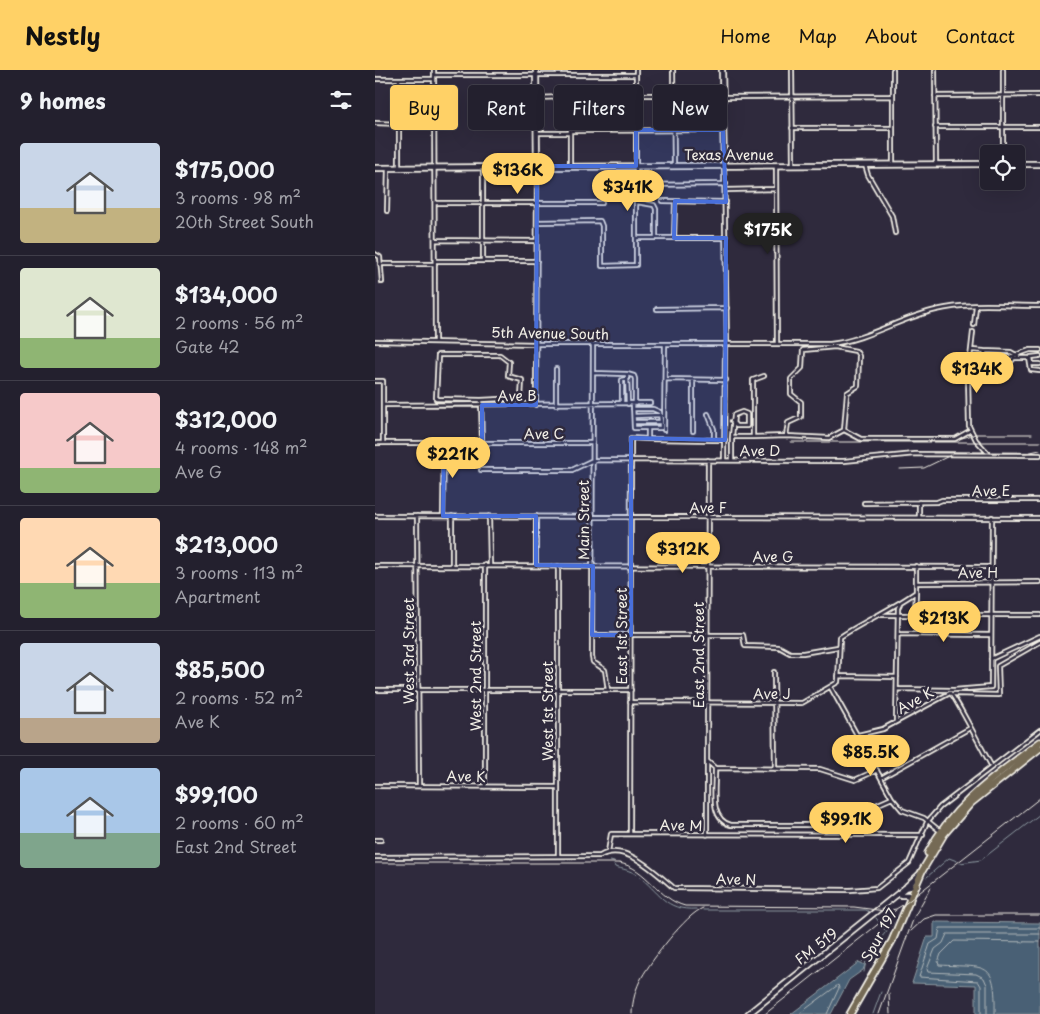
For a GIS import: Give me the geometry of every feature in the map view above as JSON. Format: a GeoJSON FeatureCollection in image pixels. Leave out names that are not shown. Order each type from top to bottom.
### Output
{"type":"FeatureCollection","features":[{"type":"Feature","properties":{"kind":"main road"},"geometry":{"type":"LineString","coordinates":[[722,70],[723,85]]}},
{"type":"Feature","properties":{"kind":"main road"},"geometry":{"type":"LineString","coordinates":[[537,130],[537,166]]}},
{"type":"Feature","properties":{"kind":"main road"},"geometry":{"type":"LineString","coordinates":[[723,130],[724,166]]}},
{"type":"Feature","properties":{"kind":"main road","name":"Texas Avenue"},"geometry":{"type":"LineString","coordinates":[[377,167],[980,164]]}},
{"type":"Feature","properties":{"kind":"main road"},"geometry":{"type":"LineString","coordinates":[[1025,164],[1040,164]]}},
{"type":"Feature","properties":{"kind":"main road"},"geometry":{"type":"LineString","coordinates":[[942,833],[971,796],[1040,742]]}},
{"type":"Feature","properties":{"kind":"main road"},"geometry":{"type":"LineString","coordinates":[[942,833],[971,803],[1040,748]]}},
{"type":"Feature","properties":{"kind":"main road","name":"Spur 197"},"geometry":{"type":"LineString","coordinates":[[850,1014],[893,941],[924,868],[942,833]]}},
{"type":"Feature","properties":{"kind":"main road"},"geometry":{"type":"LineString","coordinates":[[905,888],[924,868]]}},
{"type":"Feature","properties":{"kind":"main road","name":"FM 519"},"geometry":{"type":"LineString","coordinates":[[899,896],[905,888],[917,884]]}},
{"type":"Feature","properties":{"kind":"main road","name":"FM 519"},"geometry":{"type":"LineString","coordinates":[[748,1014],[917,884]]}},
{"type":"Feature","properties":{"kind":"main road"},"geometry":{"type":"LineString","coordinates":[[899,896],[908,896],[910,904]]}},
{"type":"Feature","properties":{"kind":"street"},"geometry":{"type":"LineString","coordinates":[[435,70],[435,342]]}},
{"type":"Feature","properties":{"kind":"street"},"geometry":{"type":"LineString","coordinates":[[636,70],[636,85]]}},
{"type":"Feature","properties":{"kind":"street"},"geometry":{"type":"LineString","coordinates":[[673,70],[674,85]]}},
{"type":"Feature","properties":{"kind":"street"},"geometry":{"type":"LineString","coordinates":[[792,70],[793,165]]}},
{"type":"Feature","properties":{"kind":"street"},"geometry":{"type":"LineString","coordinates":[[893,70],[893,165]]}},
{"type":"Feature","properties":{"kind":"street"},"geometry":{"type":"LineString","coordinates":[[935,70],[935,165]]}},
{"type":"Feature","properties":{"kind":"street"},"geometry":{"type":"LineString","coordinates":[[1003,70],[1003,145]]}},
{"type":"Feature","properties":{"kind":"street"},"geometry":{"type":"LineString","coordinates":[[375,79],[536,73],[636,75]]}},
{"type":"Feature","properties":{"kind":"street"},"geometry":{"type":"LineString","coordinates":[[399,79],[399,85]]}},
{"type":"Feature","properties":{"kind":"street"},"geometry":{"type":"LineString","coordinates":[[935,96],[1040,95]]}},
{"type":"Feature","properties":{"kind":"street"},"geometry":{"type":"LineString","coordinates":[[727,96],[893,96]]}},
{"type":"Feature","properties":{"kind":"street"},"geometry":{"type":"LineString","coordinates":[[544,98],[563,97],[569,100],[570,166]]}},
{"type":"Feature","properties":{"kind":"street"},"geometry":{"type":"LineString","coordinates":[[375,124],[390,124]]}},
{"type":"Feature","properties":{"kind":"street"},"geometry":{"type":"LineString","coordinates":[[935,127],[1040,127]]}},
{"type":"Feature","properties":{"kind":"street"},"geometry":{"type":"LineString","coordinates":[[792,128],[893,128]]}},
{"type":"Feature","properties":{"kind":"street"},"geometry":{"type":"LineString","coordinates":[[399,130],[399,166]]}},
{"type":"Feature","properties":{"kind":"street"},"geometry":{"type":"LineString","coordinates":[[537,134],[636,130],[636,265],[602,266],[602,226],[600,221],[537,222]]}},
{"type":"Feature","properties":{"kind":"street"},"geometry":{"type":"LineString","coordinates":[[674,130],[674,166]]}},
{"type":"Feature","properties":{"kind":"street"},"geometry":{"type":"LineString","coordinates":[[776,165],[777,344]]}},
{"type":"Feature","properties":{"kind":"street"},"geometry":{"type":"LineString","coordinates":[[865,165],[868,175],[892,216],[895,233]]}},
{"type":"Feature","properties":{"kind":"street"},"geometry":{"type":"LineString","coordinates":[[483,166],[483,260]]}},
{"type":"Feature","properties":{"kind":"street"},"geometry":{"type":"LineString","coordinates":[[536,405],[537,166]]}},
{"type":"Feature","properties":{"kind":"street"},"geometry":{"type":"LineString","coordinates":[[724,166],[726,184],[727,308],[724,460]]}},
{"type":"Feature","properties":{"kind":"street"},"geometry":{"type":"LineString","coordinates":[[387,211],[388,167]]}},
{"type":"Feature","properties":{"kind":"street"},"geometry":{"type":"LineString","coordinates":[[636,185],[726,184]]}},
{"type":"Feature","properties":{"kind":"street"},"geometry":{"type":"LineString","coordinates":[[726,190],[776,189]]}},
{"type":"Feature","properties":{"kind":"street"},"geometry":{"type":"LineString","coordinates":[[663,201],[726,202]]}},
{"type":"Feature","properties":{"kind":"street"},"geometry":{"type":"LineString","coordinates":[[674,238],[675,201]]}},
{"type":"Feature","properties":{"kind":"street"},"geometry":{"type":"LineString","coordinates":[[637,202],[654,204],[656,209],[656,238]]}},
{"type":"Feature","properties":{"kind":"street"},"geometry":{"type":"LineString","coordinates":[[435,203],[602,203]]}},
{"type":"Feature","properties":{"kind":"street"},"geometry":{"type":"LineString","coordinates":[[637,238],[726,238]]}},
{"type":"Feature","properties":{"kind":"street"},"geometry":{"type":"LineString","coordinates":[[435,240],[537,240]]}},
{"type":"Feature","properties":{"kind":"street"},"geometry":{"type":"LineString","coordinates":[[375,254],[380,257],[382,282]]}},
{"type":"Feature","properties":{"kind":"street"},"geometry":{"type":"LineString","coordinates":[[380,264],[483,260],[537,261]]}},
{"type":"Feature","properties":{"kind":"street","name":"5th Avenue South"},"geometry":{"type":"LineString","coordinates":[[375,340],[536,344],[840,343],[919,315],[959,306],[1040,306]]}},
{"type":"Feature","properties":{"kind":"street"},"geometry":{"type":"LineString","coordinates":[[974,325],[976,306]]}},
{"type":"Feature","properties":{"kind":"street"},"geometry":{"type":"LineString","coordinates":[[657,309],[727,308]]}},
{"type":"Feature","properties":{"kind":"street"},"geometry":{"type":"LineString","coordinates":[[973,332],[969,371],[969,426],[989,454]]}},
{"type":"Feature","properties":{"kind":"street","name":"Main Street"},"geometry":{"type":"LineString","coordinates":[[593,344],[593,662],[605,670],[608,690]]}},
{"type":"Feature","properties":{"kind":"street"},"geometry":{"type":"LineString","coordinates":[[664,430],[665,344]]}},
{"type":"Feature","properties":{"kind":"street"},"geometry":{"type":"LineString","coordinates":[[786,436],[788,423],[801,417],[801,402],[791,394],[791,379],[802,368],[803,350],[835,347],[856,351],[859,356],[858,386],[847,393],[844,430]]}},
{"type":"Feature","properties":{"kind":"street"},"geometry":{"type":"LineString","coordinates":[[971,350],[1011,352],[1018,356]]}},
{"type":"Feature","properties":{"kind":"street"},"geometry":{"type":"LineString","coordinates":[[984,352],[987,358],[1018,356],[1030,350],[1040,350]]}},
{"type":"Feature","properties":{"kind":"street"},"geometry":{"type":"LineString","coordinates":[[438,355],[500,355],[509,362],[508,376],[522,380],[521,398],[481,400],[436,399],[438,355]]}},
{"type":"Feature","properties":{"kind":"street"},"geometry":{"type":"LineString","coordinates":[[1040,356],[1031,357],[1032,364],[1040,364]]}},
{"type":"Feature","properties":{"kind":"street"},"geometry":{"type":"LineString","coordinates":[[969,371],[1005,369],[1014,358],[1029,358],[1031,370],[1040,371]]}},
{"type":"Feature","properties":{"kind":"street"},"geometry":{"type":"LineString","coordinates":[[556,369],[556,405]]}},
{"type":"Feature","properties":{"kind":"street"},"geometry":{"type":"LineString","coordinates":[[593,374],[627,374],[634,376],[633,410],[634,428],[661,428],[660,412],[653,409],[633,410]]}},
{"type":"Feature","properties":{"kind":"street"},"geometry":{"type":"LineString","coordinates":[[627,374],[628,404]]}},
{"type":"Feature","properties":{"kind":"street"},"geometry":{"type":"LineString","coordinates":[[753,437],[753,380],[765,376]]}},
{"type":"Feature","properties":{"kind":"street"},"geometry":{"type":"LineString","coordinates":[[622,404],[622,380],[627,379]]}},
{"type":"Feature","properties":{"kind":"street"},"geometry":{"type":"LineString","coordinates":[[664,380],[725,380]]}},
{"type":"Feature","properties":{"kind":"street"},"geometry":{"type":"LineString","coordinates":[[693,380],[693,431]]}},
{"type":"Feature","properties":{"kind":"street"},"geometry":{"type":"LineString","coordinates":[[375,381],[383,381],[383,442]]}},
{"type":"Feature","properties":{"kind":"street"},"geometry":{"type":"LineString","coordinates":[[481,400],[482,442]]}},
{"type":"Feature","properties":{"kind":"street","name":"Ave B"},"geometry":{"type":"LineString","coordinates":[[383,405],[650,403]]}},
{"type":"Feature","properties":{"kind":"street"},"geometry":{"type":"LineString","coordinates":[[732,421],[736,426],[747,426],[747,414],[742,412],[734,415],[732,421],[732,460]]}},
{"type":"Feature","properties":{"kind":"street"},"geometry":{"type":"LineString","coordinates":[[708,414],[714,429],[714,440]]}},
{"type":"Feature","properties":{"kind":"street"},"geometry":{"type":"LineString","coordinates":[[633,416],[661,415]]}},
{"type":"Feature","properties":{"kind":"street"},"geometry":{"type":"LineString","coordinates":[[634,422],[661,422]]}},
{"type":"Feature","properties":{"kind":"street"},"geometry":{"type":"LineString","coordinates":[[648,428],[648,439],[725,440]]}},
{"type":"Feature","properties":{"kind":"street"},"geometry":{"type":"LineString","coordinates":[[844,430],[861,439],[890,439],[955,438],[971,430]]}},
{"type":"Feature","properties":{"kind":"street"},"geometry":{"type":"LineString","coordinates":[[732,437],[786,436],[829,438],[844,430]]}},
{"type":"Feature","properties":{"kind":"street","name":"East 1st Street"},"geometry":{"type":"LineString","coordinates":[[630,834],[631,438],[648,439]]}},
{"type":"Feature","properties":{"kind":"street","name":"Ave C"},"geometry":{"type":"LineString","coordinates":[[375,442],[593,443]]}},
{"type":"Feature","properties":{"kind":"street"},"geometry":{"type":"LineString","coordinates":[[443,516],[444,442]]}},
{"type":"Feature","properties":{"kind":"street","name":"Ave D"},"geometry":{"type":"LineString","coordinates":[[481,470],[572,470],[593,460],[844,461],[915,454],[1040,455]]}},
{"type":"Feature","properties":{"kind":"street","name":"East 2nd Street"},"geometry":{"type":"LineString","coordinates":[[707,835],[708,460]]}},
{"type":"Feature","properties":{"kind":"street","name":"Ave E"},"geometry":{"type":"LineString","coordinates":[[864,503],[937,502],[942,500],[1040,500]]}},
{"type":"Feature","properties":{"kind":"street"},"geometry":{"type":"LineString","coordinates":[[919,502],[919,517]]}},
{"type":"Feature","properties":{"kind":"street","name":"Ave F"},"geometry":{"type":"LineString","coordinates":[[375,516],[1040,518]]}},
{"type":"Feature","properties":{"kind":"street","name":"West 3rd Street"},"geometry":{"type":"LineString","coordinates":[[417,516],[419,786]]}},
{"type":"Feature","properties":{"kind":"street"},"geometry":{"type":"LineString","coordinates":[[452,516],[452,565]]}},
{"type":"Feature","properties":{"kind":"street"},"geometry":{"type":"LineString","coordinates":[[489,516],[490,565]]}},
{"type":"Feature","properties":{"kind":"street"},"geometry":{"type":"LineString","coordinates":[[536,516],[536,565]]}},
{"type":"Feature","properties":{"kind":"street"},"geometry":{"type":"LineString","coordinates":[[954,690],[991,687],[992,517]]}},
{"type":"Feature","properties":{"kind":"street","name":"West 2nd Street"},"geometry":{"type":"LineString","coordinates":[[485,565],[485,787]]}},
{"type":"Feature","properties":{"kind":"street","name":"Ave G"},"geometry":{"type":"LineString","coordinates":[[375,566],[991,567]]}},
{"type":"Feature","properties":{"kind":"street","name":"West 1st Street"},"geometry":{"type":"LineString","coordinates":[[558,566],[558,856]]}},
{"type":"Feature","properties":{"kind":"street"},"geometry":{"type":"LineString","coordinates":[[915,615],[916,566]]}},
{"type":"Feature","properties":{"kind":"street","name":"Ave H"},"geometry":{"type":"LineString","coordinates":[[916,582],[1040,582]]}},
{"type":"Feature","properties":{"kind":"street"},"geometry":{"type":"LineString","coordinates":[[915,592],[900,603],[873,616],[840,637],[837,682],[831,688],[892,798],[902,810],[924,818],[942,833]]}},
{"type":"Feature","properties":{"kind":"street"},"geometry":{"type":"LineString","coordinates":[[896,721],[898,616],[900,603]]}},
{"type":"Feature","properties":{"kind":"street"},"geometry":{"type":"LineString","coordinates":[[873,616],[1040,615]]}},
{"type":"Feature","properties":{"kind":"street"},"geometry":{"type":"LineString","coordinates":[[898,634],[991,635]]}},
{"type":"Feature","properties":{"kind":"street"},"geometry":{"type":"LineString","coordinates":[[593,635],[743,635],[745,646],[779,648],[790,653],[813,653],[838,646]]}},
{"type":"Feature","properties":{"kind":"street"},"geometry":{"type":"LineString","coordinates":[[991,660],[1040,636]]}},
{"type":"Feature","properties":{"kind":"street","name":"Ave K"},"geometry":{"type":"LineString","coordinates":[[858,735],[872,733],[946,694],[999,695],[998,666],[1040,642]]}},
{"type":"Feature","properties":{"kind":"street"},"geometry":{"type":"LineString","coordinates":[[774,672],[775,769]]}},
{"type":"Feature","properties":{"kind":"street"},"geometry":{"type":"LineString","coordinates":[[838,676],[897,677]]}},
{"type":"Feature","properties":{"kind":"street","name":"Ave J"},"geometry":{"type":"LineString","coordinates":[[630,702],[802,703],[831,688]]}},
{"type":"Feature","properties":{"kind":"street","name":"Ave K"},"geometry":{"type":"LineString","coordinates":[[897,689],[954,690],[953,694],[992,767]]}},
{"type":"Feature","properties":{"kind":"street"},"geometry":{"type":"LineString","coordinates":[[375,690],[631,690]]}},
{"type":"Feature","properties":{"kind":"street"},"geometry":{"type":"LineString","coordinates":[[881,778],[970,728]]}},
{"type":"Feature","properties":{"kind":"street","name":"Ave N"},"geometry":{"type":"LineString","coordinates":[[375,857],[600,856],[608,852],[620,852],[652,869],[674,888],[850,890],[877,888],[909,863],[923,835],[927,822],[940,807],[1040,730]]}},
{"type":"Feature","properties":{"kind":"street"},"geometry":{"type":"LineString","coordinates":[[707,760],[715,768],[718,817],[724,823],[731,825],[868,825],[873,818],[876,805],[892,798]]}},
{"type":"Feature","properties":{"kind":"street"},"geometry":{"type":"LineString","coordinates":[[715,768],[819,769],[855,780],[877,770]]}},
{"type":"Feature","properties":{"kind":"street","name":"Ave K"},"geometry":{"type":"LineString","coordinates":[[375,786],[557,787]]}},
{"type":"Feature","properties":{"kind":"street","name":"Ave M"},"geometry":{"type":"LineString","coordinates":[[608,852],[611,834],[923,835]]}},
{"type":"Feature","properties":{"kind":"street"},"geometry":{"type":"LineString","coordinates":[[375,840],[381,840]]}},
{"type":"Feature","properties":{"kind":"highlighted area"},"geometry":{"type":"Polygon","coordinates":[[[636,130],[723,130],[726,202],[675,201],[674,238],[726,238],[725,440],[631,438],[631,635],[592,635],[593,566],[536,565],[536,516],[443,516],[444,442],[482,442],[482,405],[536,405],[537,166],[636,166],[636,130]]]}},
{"type":"Feature","properties":{"kind":"water"},"geometry":{"type":"Polygon","coordinates":[[[934,922],[1040,923],[1040,1014],[976,1014],[976,985],[912,983],[927,937],[934,937],[934,922]]]}},
{"type":"Feature","properties":{"kind":"water"},"geometry":{"type":"Polygon","coordinates":[[[859,962],[865,965],[863,970],[849,980],[831,1014],[791,1014],[859,962]]]}},
{"type":"Feature","properties":{"kind":"waterway"},"geometry":{"type":"LineString","coordinates":[[960,863],[981,860],[1040,814]]}},
{"type":"Feature","properties":{"kind":"waterway"},"geometry":{"type":"LineString","coordinates":[[927,877],[949,858],[957,861]]}},
{"type":"Feature","properties":{"kind":"waterway"},"geometry":{"type":"LineString","coordinates":[[610,861],[614,862]]}},
{"type":"Feature","properties":{"kind":"waterway"},"geometry":{"type":"LineString","coordinates":[[614,865],[637,875],[669,904],[685,909],[696,909]]}},
{"type":"Feature","properties":{"kind":"waterway"},"geometry":{"type":"LineString","coordinates":[[703,910],[866,910],[871,913]]}},
{"type":"Feature","properties":{"kind":"waterway"},"geometry":{"type":"LineString","coordinates":[[876,918],[879,922]]}},
{"type":"Feature","properties":{"kind":"waterway"},"geometry":{"type":"LineString","coordinates":[[862,962],[893,923]]}},
{"type":"Feature","properties":{"kind":"waterway"},"geometry":{"type":"LineString","coordinates":[[881,925],[885,930]]}},
{"type":"Feature","properties":{"kind":"waterway"},"geometry":{"type":"LineString","coordinates":[[864,972],[867,955]]}},
{"type":"Feature","properties":{"kind":"waterway"},"geometry":{"type":"LineString","coordinates":[[873,1014],[881,992]]}},
{"type":"Feature","properties":{"kind":"railway"},"geometry":{"type":"LineString","coordinates":[[962,438],[976,434],[1032,434]]}},
{"type":"Feature","properties":{"kind":"railway"},"geometry":{"type":"LineString","coordinates":[[791,442],[1040,442]]}},
{"type":"Feature","properties":{"kind":"railway"},"geometry":{"type":"LineString","coordinates":[[933,453],[1026,453],[1040,450]]}},
{"type":"Feature","properties":{"kind":"railway"},"geometry":{"type":"LineString","coordinates":[[900,469],[924,468],[951,455]]}},
{"type":"Feature","properties":{"kind":"railway"},"geometry":{"type":"LineString","coordinates":[[375,863],[619,863],[637,871],[667,897],[685,906],[854,907],[885,911],[896,909],[906,903],[1040,798]]}},
{"type":"Feature","properties":{"kind":"railway"},"geometry":{"type":"LineString","coordinates":[[879,1014],[914,917],[931,887]]}},
{"type":"Feature","properties":{"kind":"railway"},"geometry":{"type":"LineString","coordinates":[[632,1014],[636,990],[647,970],[679,928],[703,908]]}},
{"type":"Feature","properties":{"kind":"railway"},"geometry":{"type":"LineString","coordinates":[[765,1014],[896,910]]}},
{"type":"Feature","properties":{"kind":"railway"},"geometry":{"type":"LineString","coordinates":[[911,931],[924,919],[936,915],[1040,915]]}},
{"type":"Feature","properties":{"kind":"railway"},"geometry":{"type":"LineString","coordinates":[[889,994],[890,1014]]}}]}
